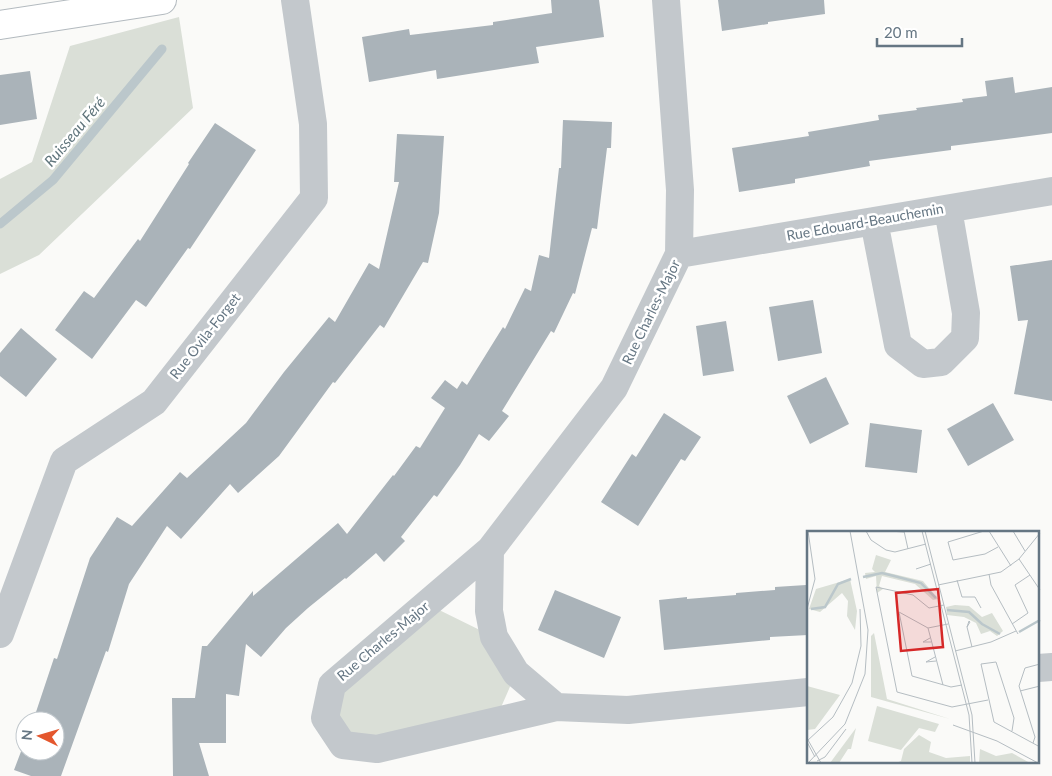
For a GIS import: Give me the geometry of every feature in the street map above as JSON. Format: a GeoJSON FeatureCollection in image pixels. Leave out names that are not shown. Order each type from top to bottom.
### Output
{"type":"FeatureCollection","features":[{"type":"Feature","properties":{"kind":"street"},"geometry":{"type":"LineString","coordinates":[[0,25],[162,0]]}},
{"type":"Feature","properties":{"kind":"street","name":"Rue Ovila-Forget"},"geometry":{"type":"LineString","coordinates":[[0,634],[64,461],[154,402],[314,198],[313,124],[295,0]]}},
{"type":"Feature","properties":{"kind":"street","name":"Rue Charles-Major"},"geometry":{"type":"LineString","coordinates":[[666,0],[680,190],[679,254],[614,388],[490,550],[332,685],[325,718],[343,746],[377,749],[556,707],[628,710],[807,692]]}},
{"type":"Feature","properties":{"kind":"street","name":"Rue Edouard-Beauchemin"},"geometry":{"type":"LineString","coordinates":[[679,254],[1052,191]]}},
{"type":"Feature","properties":{"kind":"street"},"geometry":{"type":"LineString","coordinates":[[874,221],[898,345],[923,364],[941,362],[964,338],[966,313],[948,208]]}},
{"type":"Feature","properties":{"kind":"street"},"geometry":{"type":"LineString","coordinates":[[490,550],[489,611],[494,637],[516,673],[556,707]]}},
{"type":"Feature","properties":{"kind":"shaded area"},"geometry":{"type":"Polygon","coordinates":[[[179,17],[193,108],[39,255],[0,274],[0,179],[32,162],[70,46],[179,17]]]}},
{"type":"Feature","properties":{"kind":"shaded area"},"geometry":{"type":"Polygon","coordinates":[[[427,604],[494,637],[516,673],[495,721],[343,745],[332,685],[427,604]]]}},
{"type":"Feature","properties":{"kind":"building"},"geometry":{"type":"Polygon","coordinates":[[[551,0],[599,0],[604,37],[536,47],[539,63],[437,79],[436,70],[369,82],[362,37],[409,29],[410,35],[493,25],[493,22],[552,13],[551,0]]]}},
{"type":"Feature","properties":{"kind":"building"},"geometry":{"type":"Polygon","coordinates":[[[718,0],[824,0],[825,14],[722,31],[718,0]]]}},
{"type":"Feature","properties":{"kind":"building"},"geometry":{"type":"Polygon","coordinates":[[[30,71],[37,119],[0,125],[0,75],[30,71]]]}},
{"type":"Feature","properties":{"kind":"building"},"geometry":{"type":"Polygon","coordinates":[[[1013,77],[1015,93],[1052,87],[1052,133],[951,146],[951,150],[869,161],[870,166],[795,179],[795,183],[739,192],[732,148],[809,136],[808,132],[879,120],[878,115],[963,102],[962,99],[987,96],[985,81],[1013,77]]]}},
{"type":"Feature","properties":{"kind":"building"},"geometry":{"type":"Polygon","coordinates":[[[563,120],[612,122],[611,148],[607,148],[597,229],[592,228],[575,294],[573,293],[554,333],[551,331],[502,411],[509,416],[489,441],[479,434],[437,497],[434,495],[401,537],[405,541],[384,562],[376,553],[308,608],[286,628],[261,657],[246,644],[239,696],[226,694],[226,743],[199,743],[209,776],[173,776],[172,698],[195,698],[202,646],[207,646],[253,591],[253,596],[338,523],[347,534],[416,446],[420,448],[445,408],[431,398],[445,380],[457,389],[462,381],[467,385],[503,327],[505,329],[525,288],[531,291],[539,255],[549,258],[559,168],[561,168],[563,120]]]}},
{"type":"Feature","properties":{"kind":"building"},"geometry":{"type":"Polygon","coordinates":[[[215,123],[256,150],[190,249],[188,248],[146,307],[136,300],[92,359],[55,330],[84,291],[94,298],[138,239],[140,241],[215,123]]]}},
{"type":"Feature","properties":{"kind":"building"},"geometry":{"type":"Polygon","coordinates":[[[397,134],[444,136],[439,213],[428,263],[423,262],[384,328],[380,325],[335,383],[333,382],[279,456],[238,493],[230,484],[181,539],[167,526],[129,584],[108,652],[106,651],[61,776],[31,776],[14,770],[17,761],[65,761],[65,711],[36,711],[54,658],[57,659],[90,558],[117,517],[132,526],[180,472],[187,478],[246,423],[284,372],[329,317],[335,322],[369,263],[379,269],[399,182],[394,182],[397,134]]]}},
{"type":"Feature","properties":{"kind":"building"},"geometry":{"type":"Polygon","coordinates":[[[1052,260],[1052,401],[1014,394],[1028,320],[1018,321],[1010,266],[1052,260]]]}},
{"type":"Feature","properties":{"kind":"building"},"geometry":{"type":"Polygon","coordinates":[[[813,300],[822,353],[778,361],[769,307],[813,300]]]}},
{"type":"Feature","properties":{"kind":"building"},"geometry":{"type":"Polygon","coordinates":[[[726,321],[734,371],[703,376],[696,326],[726,321]]]}},
{"type":"Feature","properties":{"kind":"building"},"geometry":{"type":"Polygon","coordinates":[[[21,328],[57,359],[26,397],[0,376],[0,353],[21,328]]]}},
{"type":"Feature","properties":{"kind":"building"},"geometry":{"type":"Polygon","coordinates":[[[826,377],[849,424],[810,444],[787,396],[826,377]]]}},
{"type":"Feature","properties":{"kind":"building"},"geometry":{"type":"Polygon","coordinates":[[[993,403],[1014,440],[968,466],[947,429],[993,403]]]}},
{"type":"Feature","properties":{"kind":"building"},"geometry":{"type":"Polygon","coordinates":[[[664,413],[701,437],[685,461],[681,459],[638,526],[601,502],[632,454],[636,457],[664,413]]]}},
{"type":"Feature","properties":{"kind":"building"},"geometry":{"type":"Polygon","coordinates":[[[870,423],[922,430],[917,473],[865,467],[870,423]]]}},
{"type":"Feature","properties":{"kind":"building"},"geometry":{"type":"Polygon","coordinates":[[[806,585],[807,635],[770,637],[770,640],[664,650],[659,600],[736,595],[736,593],[775,590],[775,587],[806,585]]]}},
{"type":"Feature","properties":{"kind":"building"},"geometry":{"type":"Polygon","coordinates":[[[555,590],[621,617],[604,658],[538,630],[555,590]]]}},
{"type":"Feature","properties":{"kind":"waterway","name":"Ruisseau Féré"},"geometry":{"type":"LineString","coordinates":[[0,224],[53,180],[162,49]]}}]}
